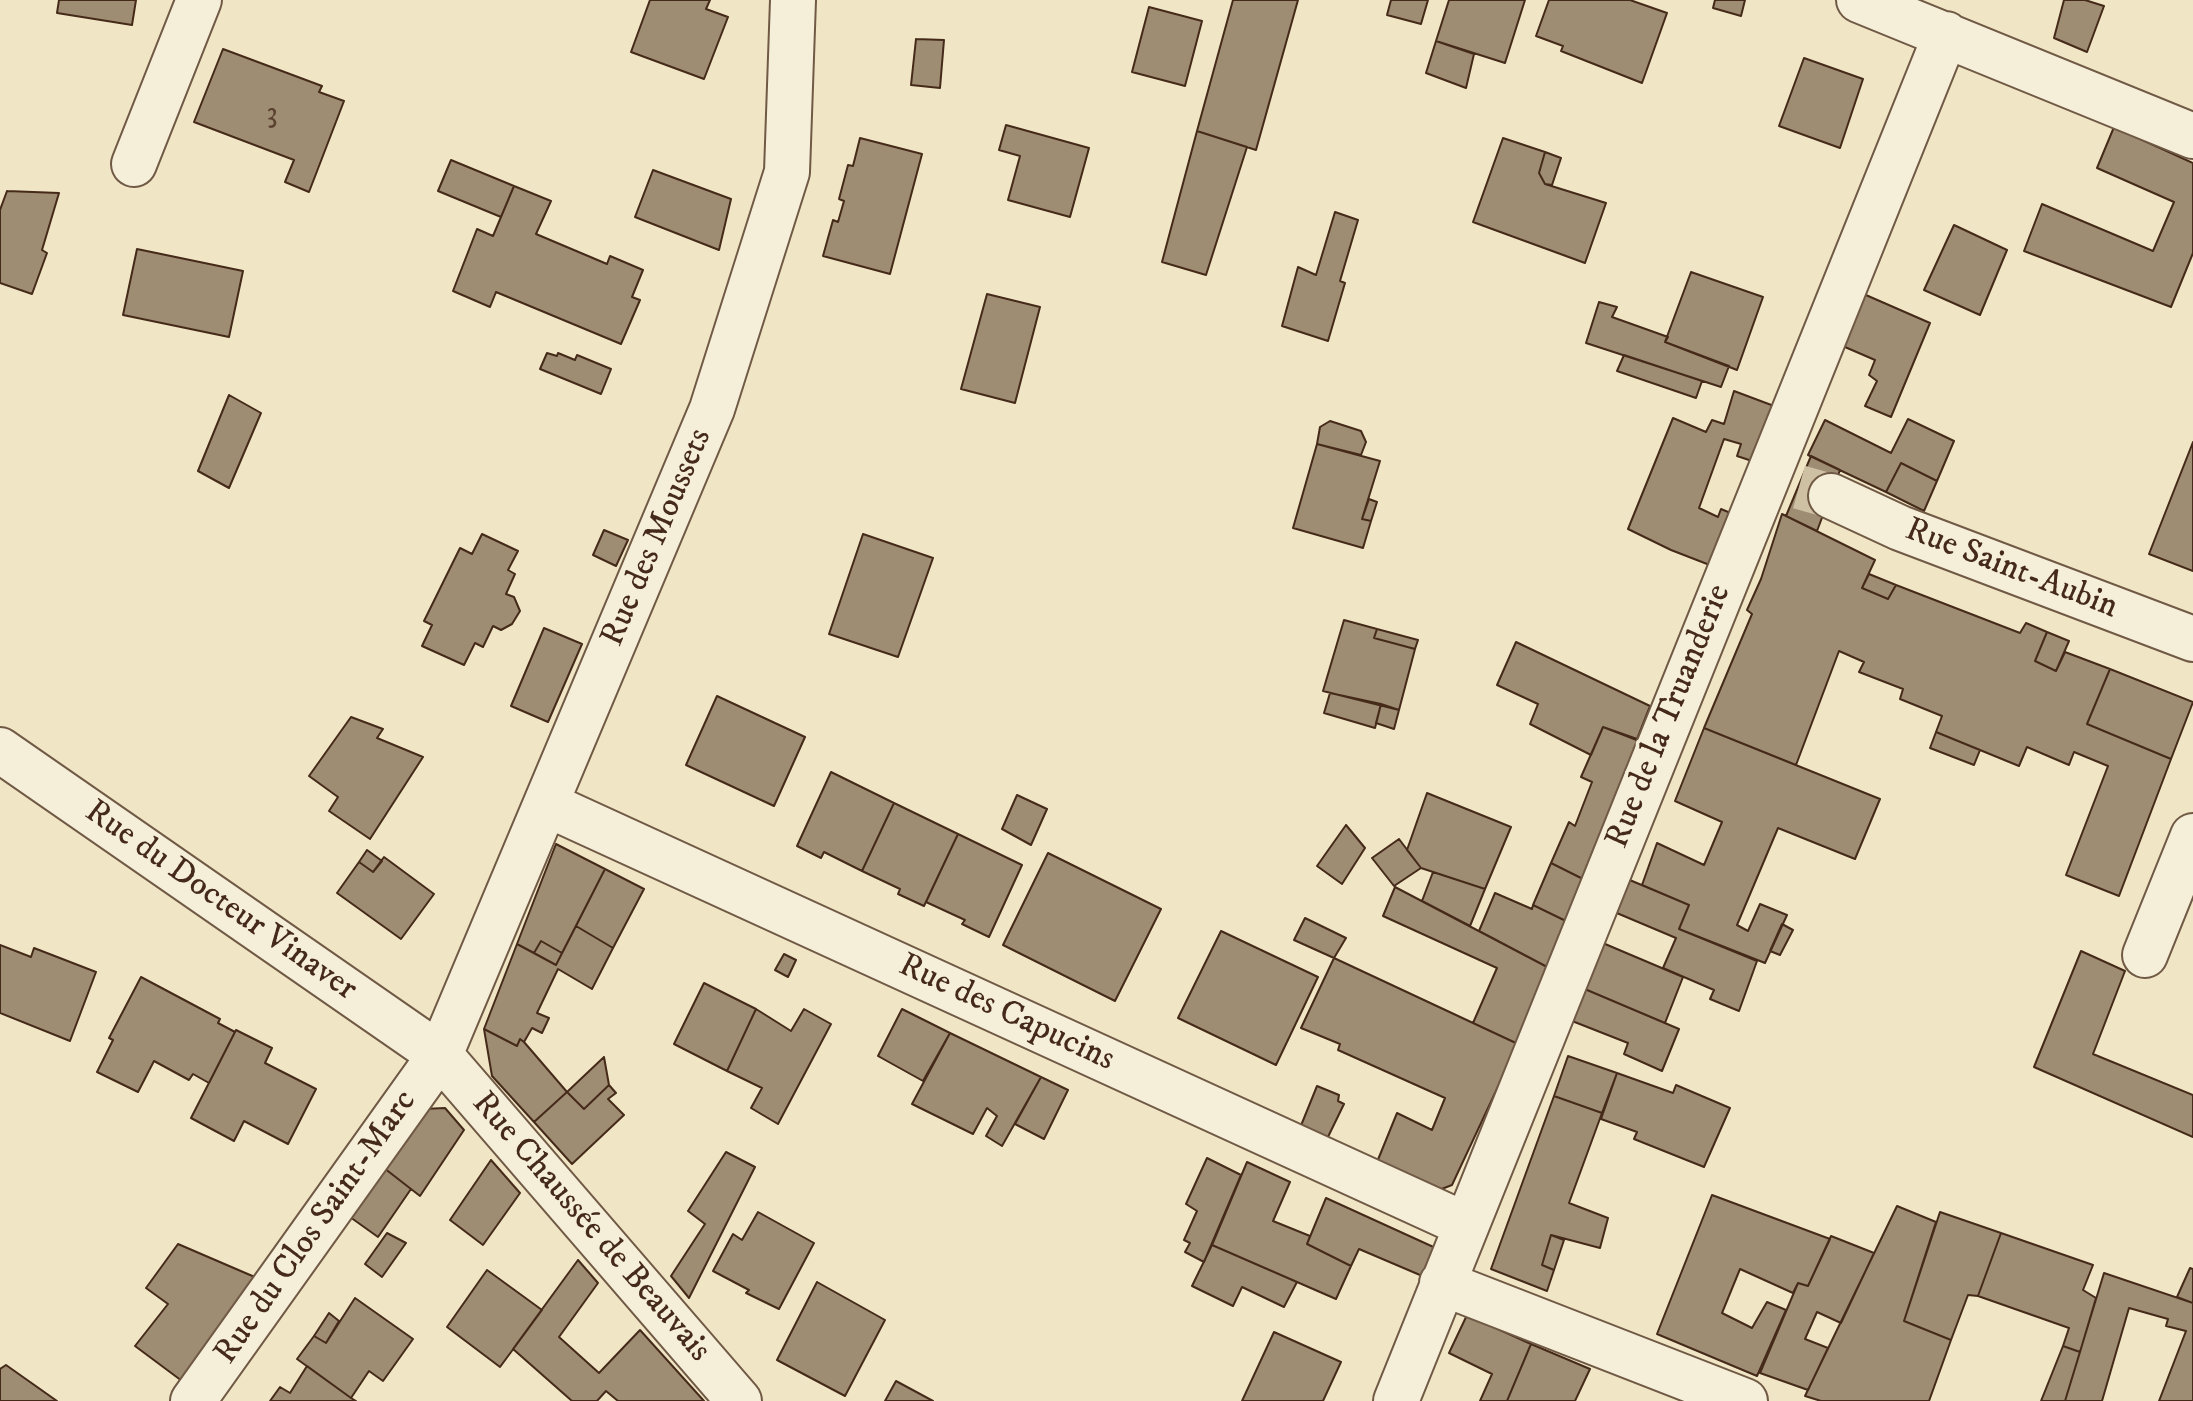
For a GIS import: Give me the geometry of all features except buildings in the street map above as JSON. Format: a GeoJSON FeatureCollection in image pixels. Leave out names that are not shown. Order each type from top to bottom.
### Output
{"type":"FeatureCollection","features":[{"type":"Feature","properties":{"kind":"street"},"geometry":{"type":"LineString","coordinates":[[134,164],[199,0]]}},
{"type":"Feature","properties":{"kind":"street","name":"Rue des Moussets"},"geometry":{"type":"LineString","coordinates":[[440,1055],[712,409],[787,172],[793,0]]}},
{"type":"Feature","properties":{"kind":"street"},"geometry":{"type":"LineString","coordinates":[[1859,0],[2193,136]]}},
{"type":"Feature","properties":{"kind":"street","name":"Rue de la Truanderie"},"geometry":{"type":"LineString","coordinates":[[1396,1401],[1466,1225],[1798,488],[1946,34]]}},
{"type":"Feature","properties":{"kind":"street","name":"Rue Saint-Aubin"},"geometry":{"type":"LineString","coordinates":[[1798,488],[2193,639]]}},
{"type":"Feature","properties":{"kind":"street","name":"Rue du Docteur Vinaver"},"geometry":{"type":"LineString","coordinates":[[0,750],[440,1055]]}},
{"type":"Feature","properties":{"kind":"street","name":"Rue des Capucins"},"geometry":{"type":"LineString","coordinates":[[546,804],[1466,1225]]}},
{"type":"Feature","properties":{"kind":"street"},"geometry":{"type":"LineString","coordinates":[[2145,955],[2193,836]]}},
{"type":"Feature","properties":{"kind":"street","name":"Rue du Clos Saint-Marc"},"geometry":{"type":"LineString","coordinates":[[193,1401],[440,1055]]}},
{"type":"Feature","properties":{"kind":"street","name":"Rue Chaussée de Beauvais"},"geometry":{"type":"LineString","coordinates":[[440,1055],[739,1401]]}},
{"type":"Feature","properties":{"kind":"street"},"geometry":{"type":"LineString","coordinates":[[1442,1283],[1745,1401]]}},
{"type":"Feature","properties":{"kind":"tunnel"},"geometry":{"type":"LineString","coordinates":[[1799,487],[1831,496]]}}]}
